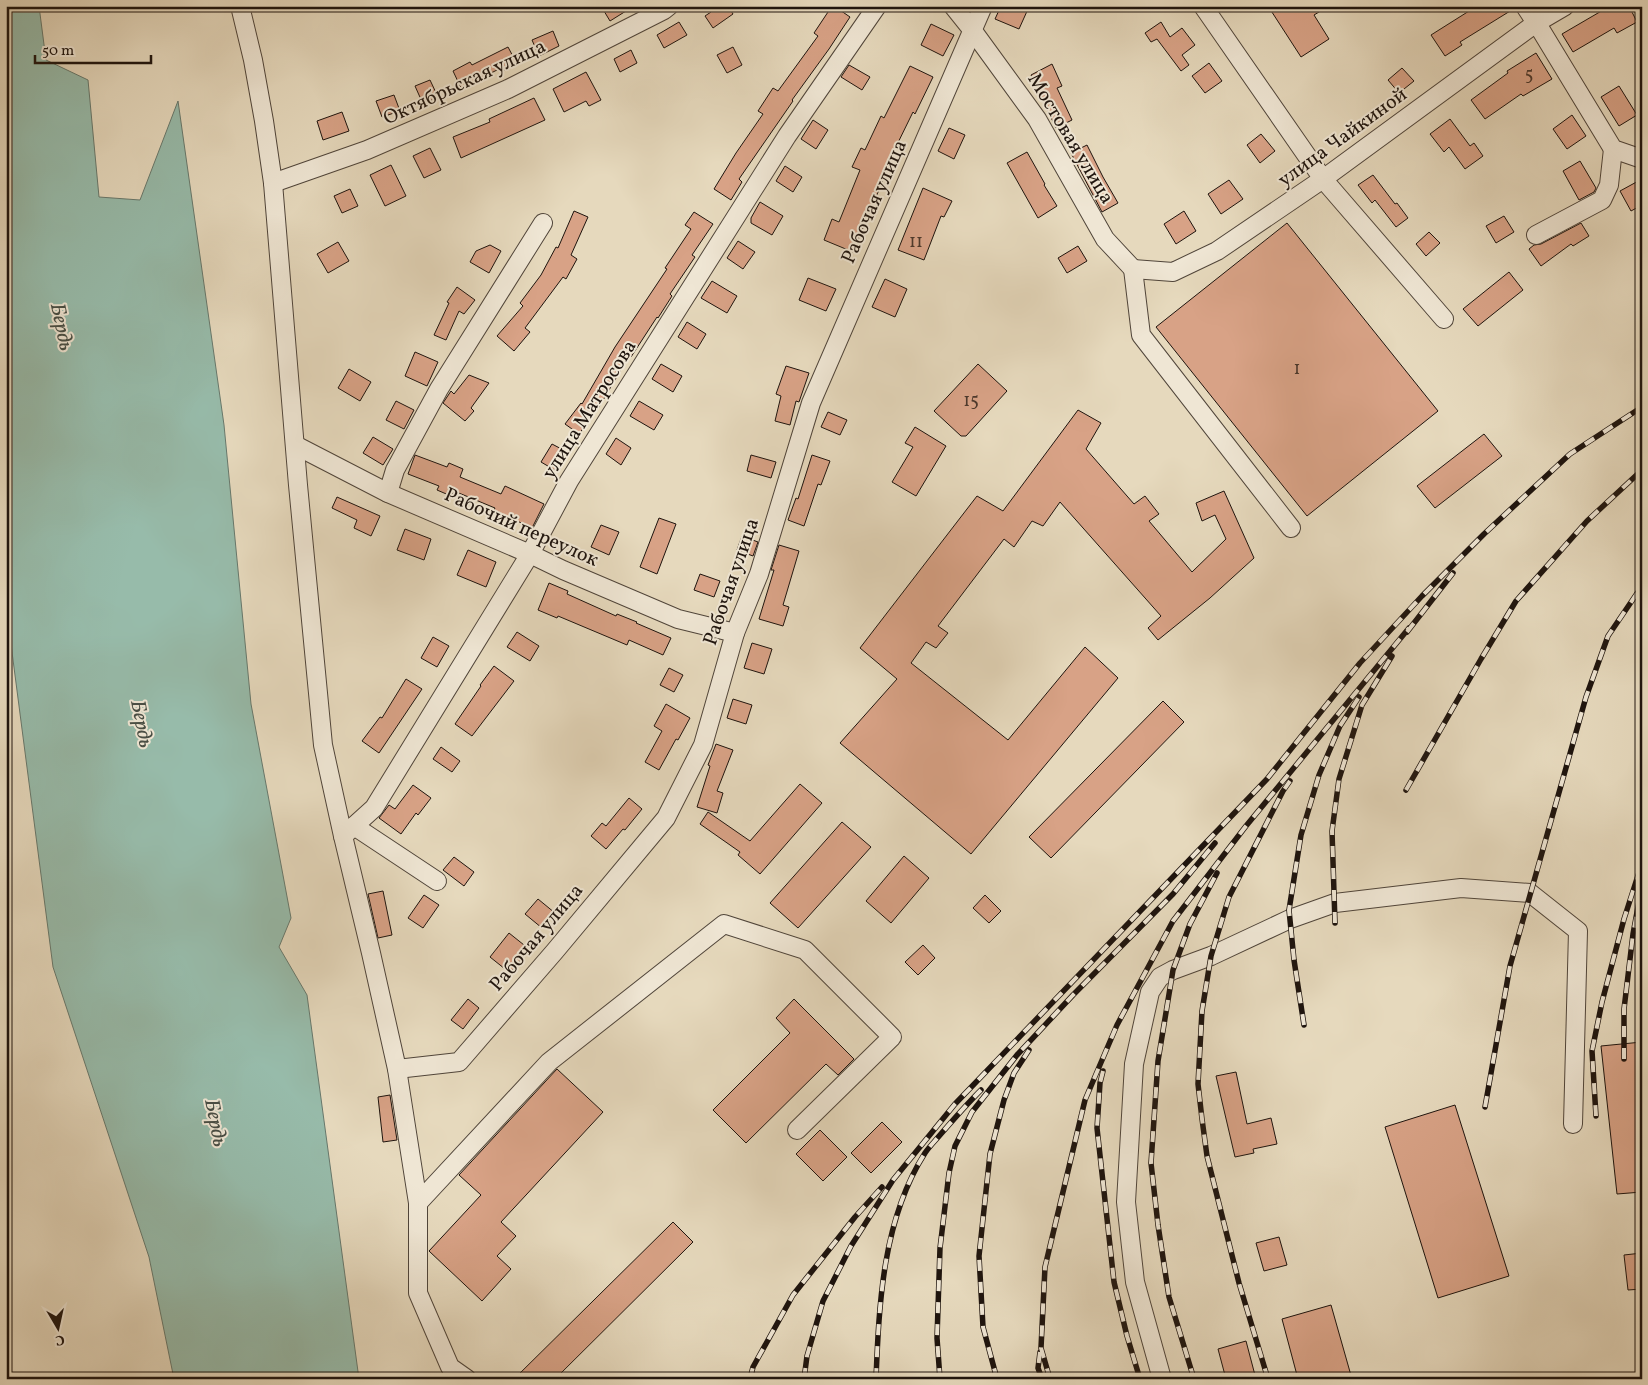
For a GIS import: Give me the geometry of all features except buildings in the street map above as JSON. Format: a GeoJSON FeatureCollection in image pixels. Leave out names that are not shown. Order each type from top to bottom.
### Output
{"type":"FeatureCollection","features":[{"type":"Feature","properties":{"kind":"street"},"geometry":{"type":"LineString","coordinates":[[240,6],[253,60],[273,183],[323,745],[348,831],[397,1069],[418,1203],[418,1293],[450,1367],[467,1379]]}},
{"type":"Feature","properties":{"kind":"street","name":"Октябрьская улица"},"geometry":{"type":"LineString","coordinates":[[273,183],[367,150],[508,89],[669,6]]}},
{"type":"Feature","properties":{"kind":"street","name":"улица Матросова"},"geometry":{"type":"LineString","coordinates":[[348,831],[374,808],[530,554],[569,481],[787,136],[877,6]]}},
{"type":"Feature","properties":{"kind":"street","name":"Мостовая улица"},"geometry":{"type":"LineString","coordinates":[[953,6],[1037,119],[1105,239],[1132,270]]}},
{"type":"Feature","properties":{"kind":"street","name":"Рабочая улица"},"geometry":{"type":"LineString","coordinates":[[397,1069],[460,1062],[555,952],[666,818],[703,745],[735,634],[759,574],[811,403],[983,6]]}},
{"type":"Feature","properties":{"kind":"street"},"geometry":{"type":"LineString","coordinates":[[1203,6],[1323,179],[1444,319]]}},
{"type":"Feature","properties":{"kind":"street"},"geometry":{"type":"LineString","coordinates":[[1525,6],[1613,149],[1609,185],[1602,200],[1536,235]]}},
{"type":"Feature","properties":{"kind":"street","name":"улица Чайкиной"},"geometry":{"type":"LineString","coordinates":[[1132,270],[1173,272],[1217,250],[1323,179],[1536,23],[1565,6]]}},
{"type":"Feature","properties":{"kind":"street"},"geometry":{"type":"LineString","coordinates":[[1613,149],[1642,159]]}},
{"type":"Feature","properties":{"kind":"street"},"geometry":{"type":"LineString","coordinates":[[388,493],[394,470],[440,389],[544,223]]}},
{"type":"Feature","properties":{"kind":"street"},"geometry":{"type":"LineString","coordinates":[[1132,270],[1141,335],[1291,528]]}},
{"type":"Feature","properties":{"kind":"street","name":"Рабочий переулок"},"geometry":{"type":"LineString","coordinates":[[295,445],[388,493],[678,619],[735,634]]}},
{"type":"Feature","properties":{"kind":"street"},"geometry":{"type":"LineString","coordinates":[[348,831],[437,881]]}},
{"type":"Feature","properties":{"kind":"street"},"geometry":{"type":"LineString","coordinates":[[1162,1379],[1135,1282],[1126,1202],[1134,1064],[1150,992],[1160,978],[1173,970],[1211,956],[1290,919],[1335,903],[1461,888],[1530,893],[1578,931],[1573,1124]]}},
{"type":"Feature","properties":{"kind":"street"},"geometry":{"type":"LineString","coordinates":[[418,1203],[549,1062],[724,924],[805,950],[892,1037],[797,1130]]}},
{"type":"Feature","properties":{"kind":"water","name":"Бердь"},"geometry":{"type":"Polygon","coordinates":[[[6,6],[39,6],[46,60],[88,80],[99,197],[140,200],[178,101],[224,425],[251,704],[291,918],[279,947],[307,995],[359,1379],[174,1379],[149,1257],[53,967],[6,606],[6,6]]]}},
{"type":"Feature","properties":{"kind":"railway"},"geometry":{"type":"LineString","coordinates":[[804,1379],[807,1356],[823,1301],[851,1246],[893,1180],[955,1104],[1267,779],[1360,663],[1422,596],[1484,534],[1570,454],[1642,407]]}},
{"type":"Feature","properties":{"kind":"railway"},"geometry":{"type":"LineString","coordinates":[[1406,790],[1516,601],[1587,521],[1642,470]]}},
{"type":"Feature","properties":{"kind":"railway"},"geometry":{"type":"LineString","coordinates":[[1407,632],[1453,573]]}},
{"type":"Feature","properties":{"kind":"railway"},"geometry":{"type":"LineString","coordinates":[[1485,1107],[1510,966],[1586,697],[1608,636],[1642,586]]}},
{"type":"Feature","properties":{"kind":"railway"},"geometry":{"type":"LineString","coordinates":[[1050,1379],[1041,1348],[1045,1267],[1085,1100],[1117,1025],[1173,921],[1246,826],[1409,628]]}},
{"type":"Feature","properties":{"kind":"railway"},"geometry":{"type":"LineString","coordinates":[[1335,923],[1332,831],[1339,779],[1362,705],[1392,656]]}},
{"type":"Feature","properties":{"kind":"railway"},"geometry":{"type":"LineString","coordinates":[[1304,1025],[1294,960],[1289,910],[1301,835],[1319,775],[1340,726],[1359,697]]}},
{"type":"Feature","properties":{"kind":"railway"},"geometry":{"type":"LineString","coordinates":[[1268,1379],[1239,1283],[1207,1156],[1198,1084],[1202,1011],[1211,956],[1229,897],[1283,791],[1290,781]]}},
{"type":"Feature","properties":{"kind":"railway"},"geometry":{"type":"LineString","coordinates":[[940,1379],[937,1338],[940,1248],[949,1173],[955,1146],[972,1112],[1017,1055],[1073,995],[1173,894],[1215,843]]}},
{"type":"Feature","properties":{"kind":"railway"},"geometry":{"type":"LineString","coordinates":[[1596,1116],[1592,1051],[1602,1002],[1624,919],[1642,863]]}},
{"type":"Feature","properties":{"kind":"railway"},"geometry":{"type":"LineString","coordinates":[[1194,1379],[1169,1297],[1151,1163],[1158,1061],[1173,970],[1190,924],[1217,873]]}},
{"type":"Feature","properties":{"kind":"railway"},"geometry":{"type":"LineString","coordinates":[[1624,1059],[1624,1009],[1633,934],[1642,885]]}},
{"type":"Feature","properties":{"kind":"railway"},"geometry":{"type":"LineString","coordinates":[[997,1379],[983,1327],[979,1256],[990,1154],[1004,1100],[1014,1073],[1029,1050]]}},
{"type":"Feature","properties":{"kind":"railway"},"geometry":{"type":"LineString","coordinates":[[1103,1071],[1100,1083],[1097,1128],[1114,1282],[1140,1379]]}},
{"type":"Feature","properties":{"kind":"railway"},"geometry":{"type":"LineString","coordinates":[[876,1379],[882,1291],[892,1233],[900,1205],[925,1153],[981,1090]]}},
{"type":"Feature","properties":{"kind":"railway"},"geometry":{"type":"LineString","coordinates":[[750,1379],[753,1367],[793,1295],[855,1217],[882,1187]]}},
{"type":"Feature","properties":{"kind":"railway"},"geometry":{"type":"LineString","coordinates":[[1040,1352],[1038,1368],[1042,1379]]}}]}
